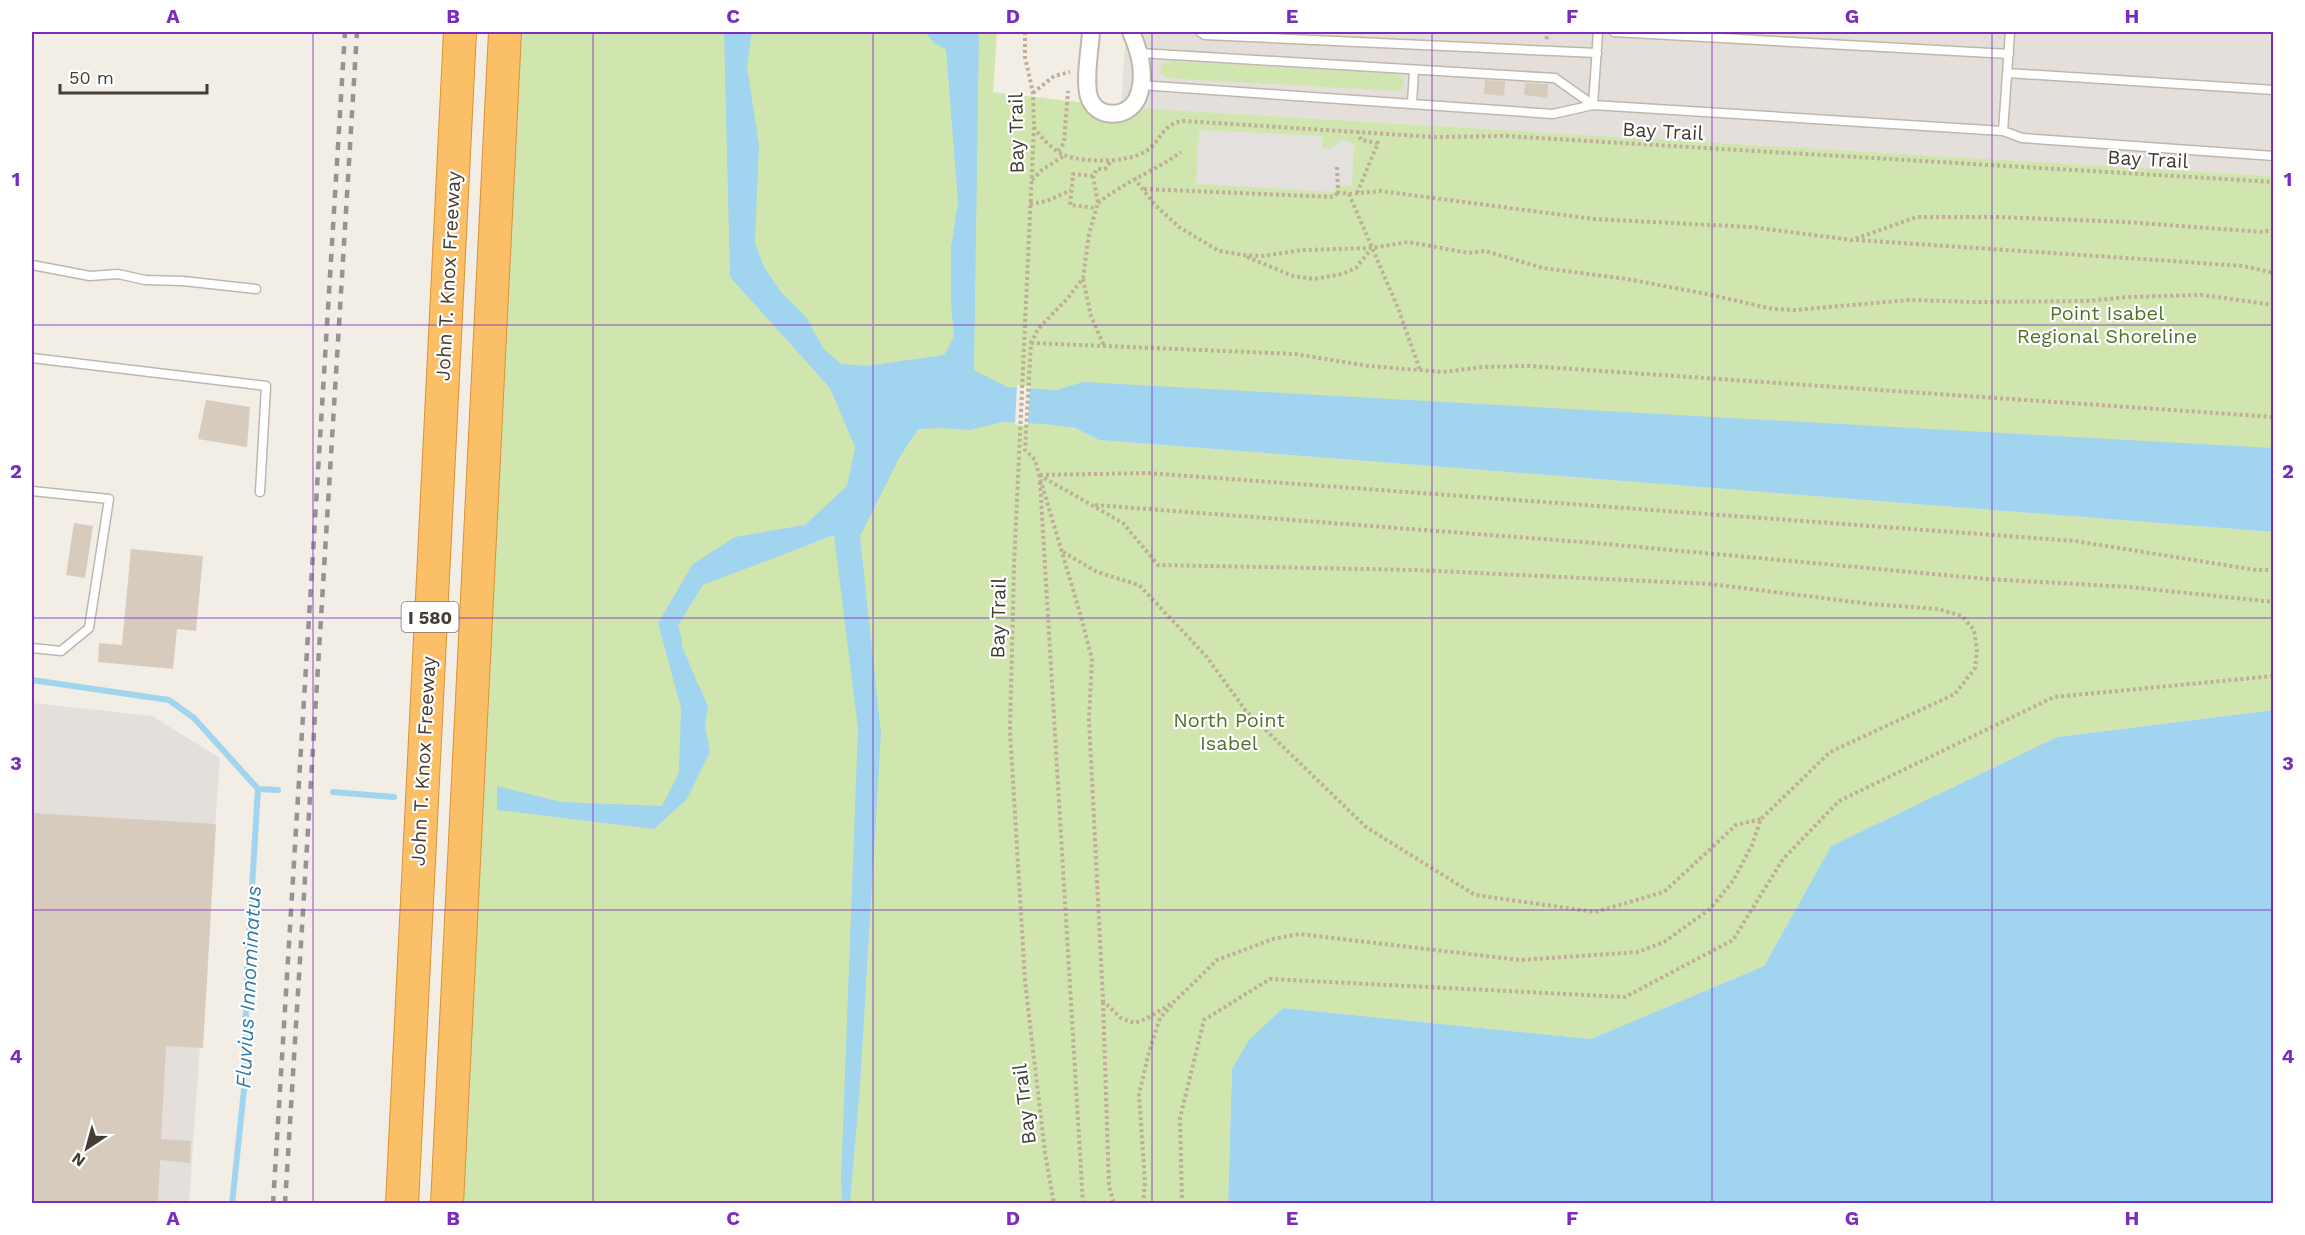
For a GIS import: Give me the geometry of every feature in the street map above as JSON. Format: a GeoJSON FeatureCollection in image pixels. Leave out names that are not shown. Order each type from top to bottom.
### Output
{"type":"FeatureCollection","features":[{"type":"Feature","properties":{"kind":"highway","name":"John T. Knox Freeway"},"geometry":{"type":"LineString","coordinates":[[402,1203],[460,32]]}},
{"type":"Feature","properties":{"kind":"highway","name":"I 580"},"geometry":{"type":"LineString","coordinates":[[447,1203],[505,32]]}},
{"type":"Feature","properties":{"kind":"street"},"geometry":{"type":"LineString","coordinates":[[1091,32],[1088,91],[1091,101],[1107,114],[1117,114],[1131,108],[1138,96],[1140,53],[1131,32]]}},
{"type":"Feature","properties":{"kind":"lane"},"geometry":{"type":"LineString","coordinates":[[1200,32],[1205,35],[1597,53]]}},
{"type":"Feature","properties":{"kind":"lane"},"geometry":{"type":"LineString","coordinates":[[1593,105],[1598,32]]}},
{"type":"Feature","properties":{"kind":"lane"},"geometry":{"type":"LineString","coordinates":[[1614,32],[2009,54]]}},
{"type":"Feature","properties":{"kind":"lane"},"geometry":{"type":"LineString","coordinates":[[2003,131],[2010,32]]}},
{"type":"Feature","properties":{"kind":"lane"},"geometry":{"type":"LineString","coordinates":[[1140,53],[1556,78],[1593,105]]}},
{"type":"Feature","properties":{"kind":"lane"},"geometry":{"type":"LineString","coordinates":[[1412,104],[1414,70]]}},
{"type":"Feature","properties":{"kind":"lane"},"geometry":{"type":"LineString","coordinates":[[2007,73],[2274,90]]}},
{"type":"Feature","properties":{"kind":"lane"},"geometry":{"type":"LineString","coordinates":[[1140,85],[1553,114],[1593,105],[2003,131],[2022,138],[2274,156]]}},
{"type":"Feature","properties":{"kind":"lane"},"geometry":{"type":"LineString","coordinates":[[32,265],[90,276],[118,274],[145,280],[183,281],[256,289]]}},
{"type":"Feature","properties":{"kind":"lane"},"geometry":{"type":"LineString","coordinates":[[32,358],[266,386],[260,492]]}},
{"type":"Feature","properties":{"kind":"lane"},"geometry":{"type":"LineString","coordinates":[[32,491],[109,500],[89,628],[61,651],[32,648]]}},
{"type":"Feature","properties":{"kind":"path","name":"Bay Trail"},"geometry":{"type":"LineString","coordinates":[[1025,32],[1024,57],[1032,93],[1034,126],[1019,428],[1010,731],[1025,981],[1045,1153],[1054,1203]]}},
{"type":"Feature","properties":{"kind":"path"},"geometry":{"type":"LineString","coordinates":[[1058,151],[1064,143],[1069,72]]}},
{"type":"Feature","properties":{"kind":"path"},"geometry":{"type":"LineString","coordinates":[[1032,93],[1054,76],[1069,72],[1088,73]]}},
{"type":"Feature","properties":{"kind":"path","name":"Bay Trail"},"geometry":{"type":"LineString","coordinates":[[1065,155],[1111,161],[1127,159],[1143,153],[1155,143],[1164,129],[1180,121],[1434,137],[1517,137],[2274,182]]}},
{"type":"Feature","properties":{"kind":"path"},"geometry":{"type":"LineString","coordinates":[[1032,181],[1039,172],[1065,155],[1043,139],[1034,126]]}},
{"type":"Feature","properties":{"kind":"path"},"geometry":{"type":"LineString","coordinates":[[1357,193],[1378,143],[1361,140],[1358,132]]}},
{"type":"Feature","properties":{"kind":"path"},"geometry":{"type":"LineString","coordinates":[[1098,203],[1134,178],[1165,164],[1181,152]]}},
{"type":"Feature","properties":{"kind":"path"},"geometry":{"type":"LineString","coordinates":[[1104,346],[1091,316],[1083,278],[1089,234],[1098,203],[1093,176],[1097,169],[1105,169],[1111,161]]}},
{"type":"Feature","properties":{"kind":"path"},"geometry":{"type":"LineString","coordinates":[[1143,189],[1334,197],[1338,192],[1337,167]]}},
{"type":"Feature","properties":{"kind":"path"},"geometry":{"type":"LineString","coordinates":[[1093,176],[1073,174],[1070,206],[1096,208]]}},
{"type":"Feature","properties":{"kind":"path"},"geometry":{"type":"LineString","coordinates":[[1134,178],[1179,227],[1219,251],[1243,255],[1264,256],[1302,250],[1372,248],[1408,242],[1469,253],[1485,251],[1543,268],[1638,281],[1773,309],[1795,310],[1909,300],[2087,301],[2128,297],[2202,295],[2274,305]]}},
{"type":"Feature","properties":{"kind":"path"},"geometry":{"type":"LineString","coordinates":[[1030,204],[1047,201],[1072,190]]}},
{"type":"Feature","properties":{"kind":"path"},"geometry":{"type":"LineString","coordinates":[[1338,192],[1349,194],[1380,191],[1594,219],[1751,227],[1852,240],[2243,266],[2274,273]]}},
{"type":"Feature","properties":{"kind":"path"},"geometry":{"type":"LineString","coordinates":[[1349,194],[1398,308],[1420,370]]}},
{"type":"Feature","properties":{"kind":"path"},"geometry":{"type":"LineString","coordinates":[[1852,240],[1917,217],[1998,217],[2126,222],[2263,232],[2274,229]]}},
{"type":"Feature","properties":{"kind":"path"},"geometry":{"type":"LineString","coordinates":[[1243,255],[1293,276],[1314,279],[1342,274],[1356,268],[1372,248]]}},
{"type":"Feature","properties":{"kind":"path"},"geometry":{"type":"LineString","coordinates":[[1083,278],[1068,298],[1038,329],[1031,343],[1025,450],[1035,460],[1092,659],[1089,719],[1103,1001],[1109,1186],[1114,1203]]}},
{"type":"Feature","properties":{"kind":"path"},"geometry":{"type":"LineString","coordinates":[[1031,343],[1295,354],[1369,366],[1443,372],[1483,367],[1529,366],[2274,417]]}},
{"type":"Feature","properties":{"kind":"path"},"geometry":{"type":"LineString","coordinates":[[1039,475],[1148,473],[2075,541],[2256,570],[2274,570]]}},
{"type":"Feature","properties":{"kind":"path"},"geometry":{"type":"LineString","coordinates":[[1039,475],[1123,523],[1158,565],[1415,570],[1710,584],[1871,604],[1938,609],[1962,616],[1974,630],[1977,650],[1975,669],[1955,694],[1830,752],[1761,819],[1752,845],[1733,881],[1710,909],[1664,942],[1638,952],[1520,960],[1299,934],[1273,939],[1217,960],[1175,1000],[1160,1018],[1149,1052],[1139,1094],[1145,1182],[1143,1203]]}},
{"type":"Feature","properties":{"kind":"path"},"geometry":{"type":"LineString","coordinates":[[1039,475],[1083,1203]]}},
{"type":"Feature","properties":{"kind":"path"},"geometry":{"type":"LineString","coordinates":[[1091,505],[1606,544],[1987,579],[2129,586],[2274,602]]}},
{"type":"Feature","properties":{"kind":"path"},"geometry":{"type":"LineString","coordinates":[[1062,551],[1097,572],[1139,585],[1206,656],[1246,711],[1366,827],[1475,895],[1595,912],[1664,892],[1736,825],[1761,819]]}},
{"type":"Feature","properties":{"kind":"path"},"geometry":{"type":"LineString","coordinates":[[1182,1203],[1180,1118],[1204,1020],[1270,979],[1624,997],[1733,940],[1783,860],[1839,801],[2054,697],[2274,676]]}},
{"type":"Feature","properties":{"kind":"path"},"geometry":{"type":"LineString","coordinates":[[1103,1001],[1121,1018],[1134,1023],[1146,1019],[1175,1000]]}},
{"type":"Feature","properties":{"kind":"shaded area"},"geometry":{"type":"Polygon","coordinates":[[[1126,32],[2273,32],[2273,176],[1121,107],[1126,32]]]}},
{"type":"Feature","properties":{"kind":"shaded area"},"geometry":{"type":"Polygon","coordinates":[[[1199,130],[1322,136],[1322,148],[1328,150],[1343,139],[1354,144],[1352,186],[1336,186],[1335,192],[1196,184],[1199,130]]]}},
{"type":"Feature","properties":{"kind":"shaded area"},"geometry":{"type":"Polygon","coordinates":[[[32,703],[152,716],[220,758],[189,1203],[32,1204],[32,703]]]}},
{"type":"Feature","properties":{"kind":"green space"},"geometry":{"type":"Polygon","coordinates":[[[521,32],[997,32],[993,92],[1121,107],[2273,176],[2273,494],[977,405],[991,424],[1021,421],[1053,424],[1076,429],[1099,440],[2273,532],[2273,710],[2057,737],[1831,846],[1764,966],[1591,1039],[1283,1008],[1232,1069],[1228,1203],[447,1204],[468,795],[521,32]]]}},
{"type":"Feature","properties":{"kind":"green space"},"geometry":{"type":"Polygon","coordinates":[[[1168,61],[1397,74],[1404,79],[1404,88],[1397,91],[1167,78],[1161,73],[1161,69],[1168,61]]]}},
{"type":"Feature","properties":{"kind":"water"},"geometry":{"type":"Polygon","coordinates":[[[724,32],[752,32],[747,67],[759,145],[755,243],[764,267],[781,292],[806,317],[824,349],[841,364],[866,366],[944,355],[954,337],[951,304],[951,247],[958,202],[946,49],[935,44],[925,32],[979,32],[974,370],[1007,387],[1057,390],[1083,382],[2273,448],[2273,532],[1099,440],[1075,428],[1044,424],[1003,422],[969,430],[918,429],[899,458],[860,536],[881,734],[860,1085],[850,1203],[842,1203],[841,1179],[858,728],[834,535],[703,585],[675,630],[697,682],[710,752],[687,799],[654,829],[497,810],[497,786],[561,802],[662,806],[679,773],[681,708],[658,623],[693,564],[735,537],[805,525],[847,486],[855,447],[830,388],[730,277],[724,32]]]}},
{"type":"Feature","properties":{"kind":"water"},"geometry":{"type":"Polygon","coordinates":[[[2273,710],[2273,1203],[1228,1203],[1232,1069],[1249,1040],[1283,1008],[1591,1039],[1764,966],[1831,846],[2057,737],[2273,710]]]}},
{"type":"Feature","properties":{"kind":"pier"},"geometry":{"type":"Polygon","coordinates":[[[1017,385],[1030,386],[1028,426],[1015,425],[1017,385]]]}},
{"type":"Feature","properties":{"kind":"building"},"geometry":{"type":"Polygon","coordinates":[[[1485,80],[1505,81],[1504,96],[1484,94],[1485,80]]]}},
{"type":"Feature","properties":{"kind":"building"},"geometry":{"type":"Polygon","coordinates":[[[1525,83],[1548,84],[1547,98],[1524,95],[1525,83]]]}},
{"type":"Feature","properties":{"kind":"building"},"geometry":{"type":"Polygon","coordinates":[[[206,400],[250,407],[247,447],[198,439],[206,400]]]}},
{"type":"Feature","properties":{"kind":"building"},"geometry":{"type":"Polygon","coordinates":[[[74,523],[93,526],[85,578],[66,575],[74,523]]]}},
{"type":"Feature","properties":{"kind":"building"},"geometry":{"type":"Polygon","coordinates":[[[131,549],[203,556],[196,631],[177,629],[173,669],[98,662],[99,643],[122,645],[131,549]]]}},
{"type":"Feature","properties":{"kind":"building"},"geometry":{"type":"Polygon","coordinates":[[[32,813],[216,824],[203,1048],[166,1046],[161,1139],[191,1141],[190,1163],[160,1160],[158,1203],[32,1203],[32,813]]]}},
{"type":"Feature","properties":{"kind":"waterway","name":"Fluvius Innominatus"},"geometry":{"type":"LineString","coordinates":[[674,620],[679,642]]}},
{"type":"Feature","properties":{"kind":"waterway"},"geometry":{"type":"LineString","coordinates":[[32,680],[169,700],[194,718],[258,789]]}},
{"type":"Feature","properties":{"kind":"waterway","name":"Fluvius Innominatus"},"geometry":{"type":"LineString","coordinates":[[697,688],[705,707],[702,724]]}},
{"type":"Feature","properties":{"kind":"waterway","name":"Fluvius Innominatus"},"geometry":{"type":"LineString","coordinates":[[258,789],[278,790]]}},
{"type":"Feature","properties":{"kind":"waterway","name":"Fluvius Innominatus"},"geometry":{"type":"LineString","coordinates":[[232,1204],[244,1090],[247,970],[258,789]]}},
{"type":"Feature","properties":{"kind":"waterway","name":"Fluvius Innominatus"},"geometry":{"type":"LineString","coordinates":[[333,792],[394,797]]}},
{"type":"Feature","properties":{"kind":"railway"},"geometry":{"type":"LineString","coordinates":[[273,1204],[345,32]]}},
{"type":"Feature","properties":{"kind":"railway"},"geometry":{"type":"LineString","coordinates":[[285,1204],[357,32]]}},
{"type":"Feature","properties":{"kind":"park label","name":"Point Isabel Regional Shoreline"},"geometry":{"type":"Point","coordinates":[2107,324]}},
{"type":"Feature","properties":{"kind":"park label","name":"North Point Isabel"},"geometry":{"type":"Point","coordinates":[1229,732]}}]}
